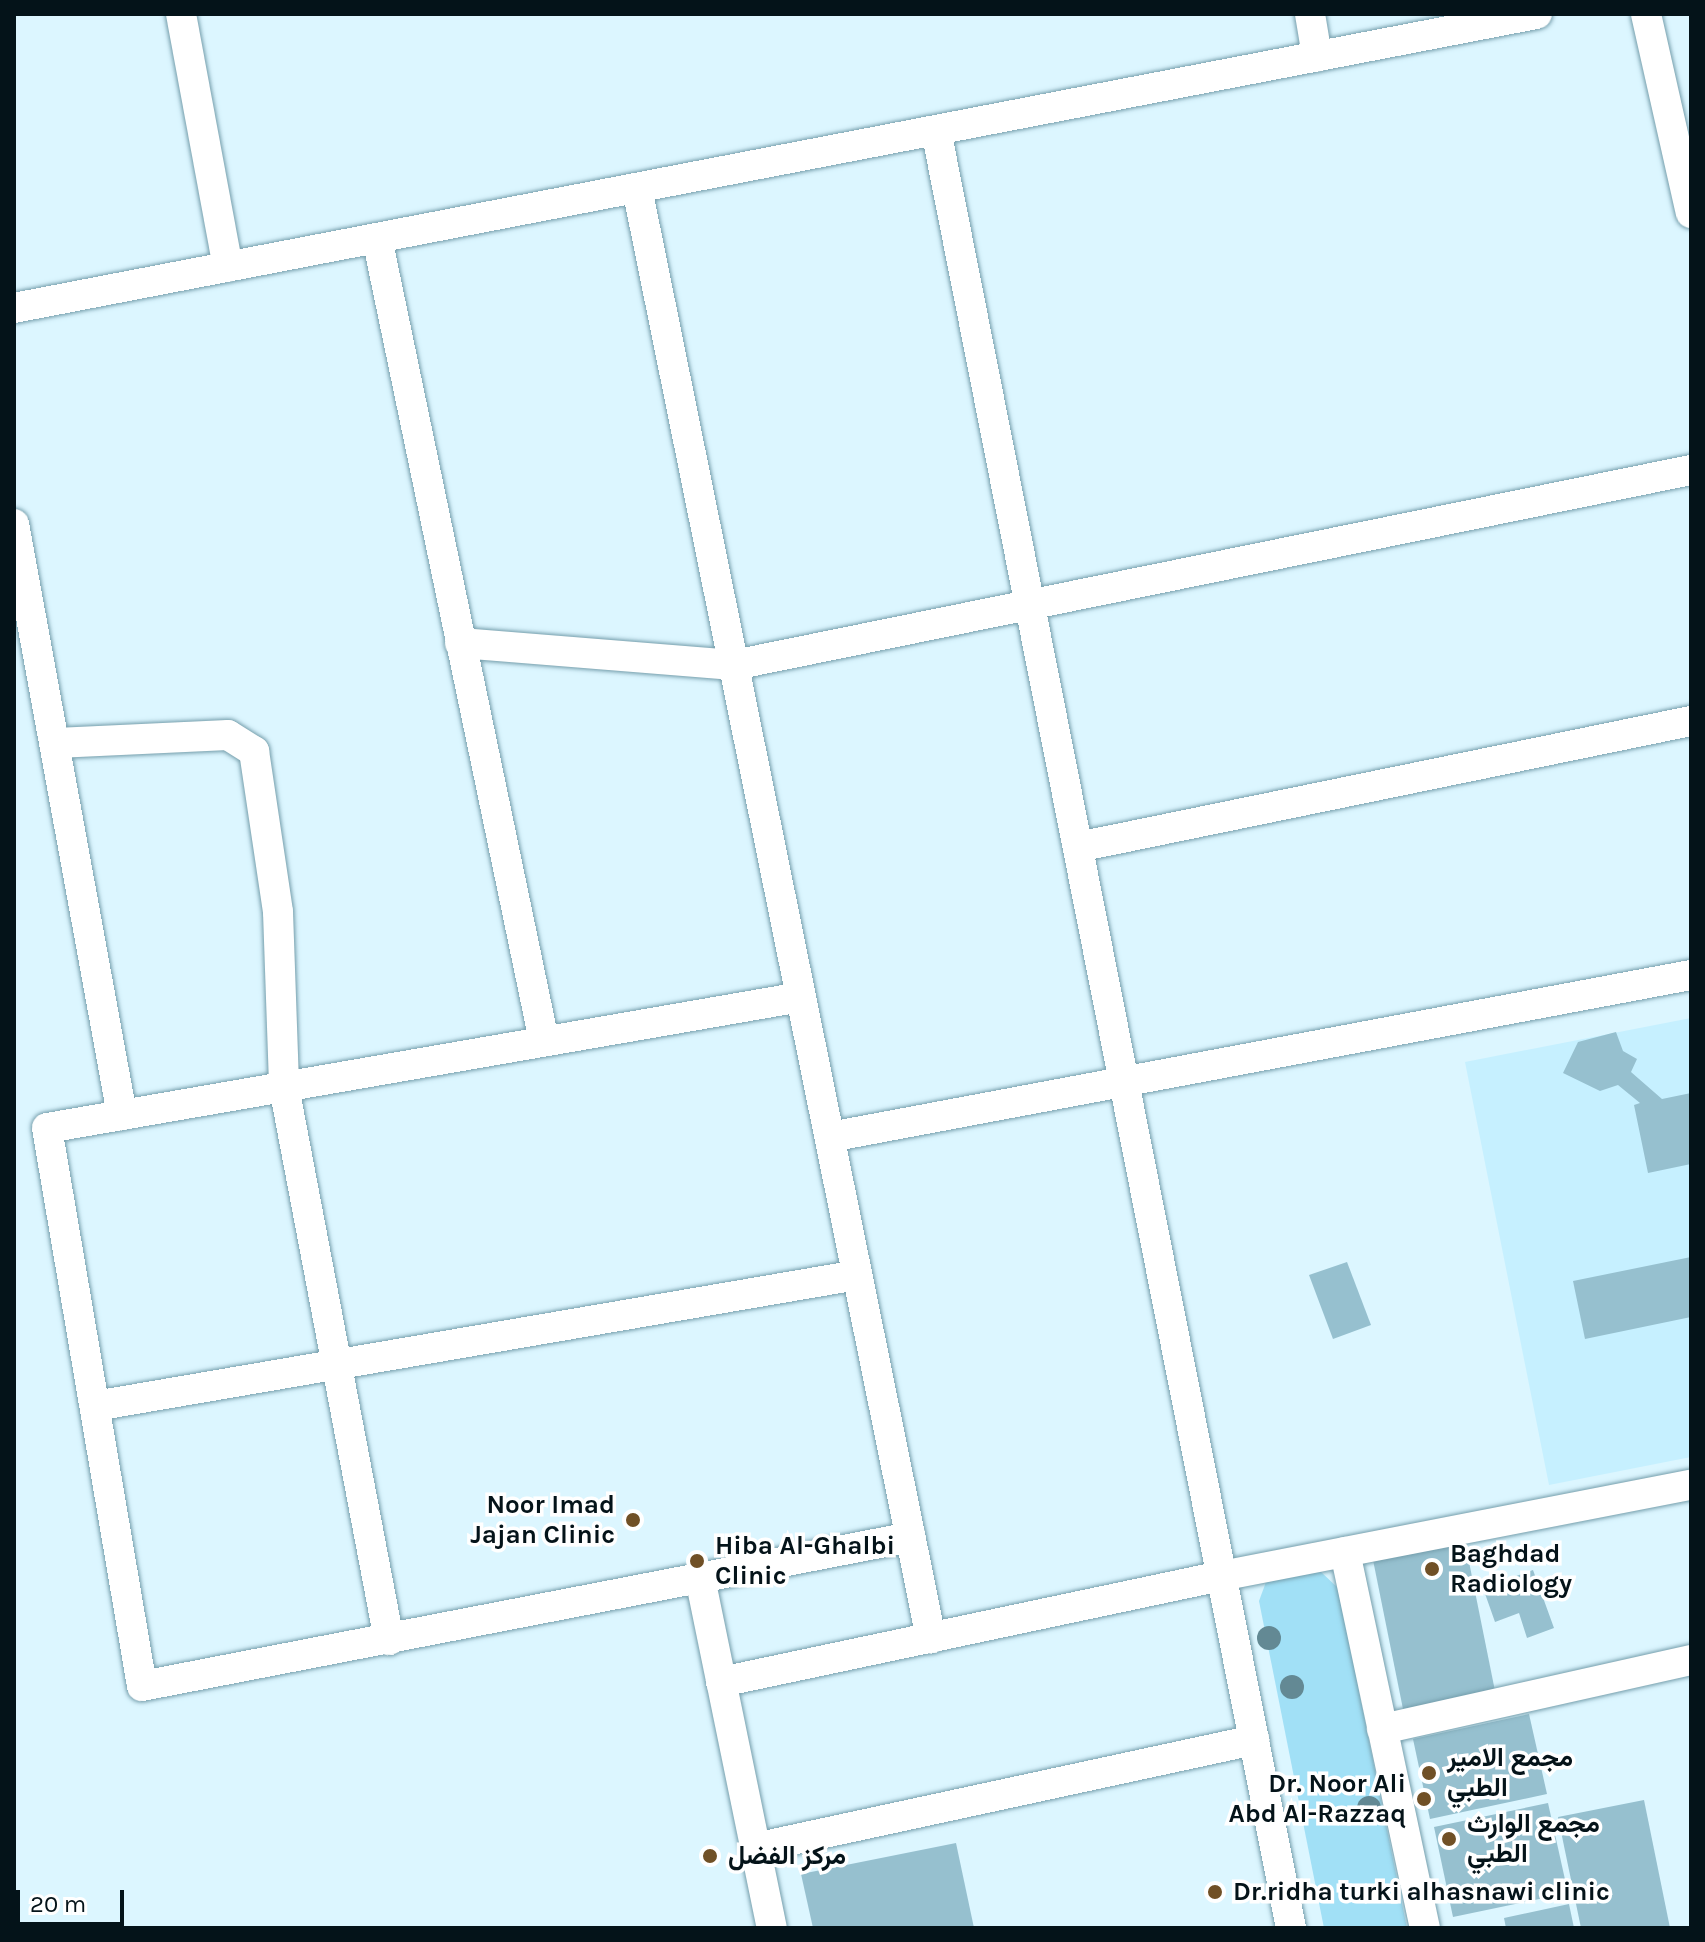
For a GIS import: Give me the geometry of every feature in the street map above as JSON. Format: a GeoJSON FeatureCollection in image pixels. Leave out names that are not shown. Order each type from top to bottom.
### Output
{"type":"FeatureCollection","features":[{"type":"Feature","properties":{"kind":"street"},"geometry":{"type":"LineString","coordinates":[[181,14],[228,267]]}},
{"type":"Feature","properties":{"kind":"street"},"geometry":{"type":"LineString","coordinates":[[1310,14],[1317,56]]}},
{"type":"Feature","properties":{"kind":"street"},"geometry":{"type":"LineString","coordinates":[[14,308],[1537,14]]}},
{"type":"Feature","properties":{"kind":"street"},"geometry":{"type":"LineString","coordinates":[[1646,14],[1691,213]]}},
{"type":"Feature","properties":{"kind":"street"},"geometry":{"type":"LineString","coordinates":[[936,130],[1291,1928]]}},
{"type":"Feature","properties":{"kind":"street"},"geometry":{"type":"LineString","coordinates":[[637,188],[931,1638]]}},
{"type":"Feature","properties":{"kind":"street"},"geometry":{"type":"LineString","coordinates":[[377,238],[544,1041]]}},
{"type":"Feature","properties":{"kind":"street"},"geometry":{"type":"LineString","coordinates":[[460,643],[734,665],[1691,470]]}},
{"type":"Feature","properties":{"kind":"street"},"geometry":{"type":"LineString","coordinates":[[14,524],[122,1115]]}},
{"type":"Feature","properties":{"kind":"street"},"geometry":{"type":"LineString","coordinates":[[1078,847],[1691,721]]}},
{"type":"Feature","properties":{"kind":"street"},"geometry":{"type":"LineString","coordinates":[[56,743],[228,735],[254,751],[278,912],[284,1087],[389,1640]]}},
{"type":"Feature","properties":{"kind":"street"},"geometry":{"type":"LineString","coordinates":[[830,1137],[1691,975]]}},
{"type":"Feature","properties":{"kind":"street"},"geometry":{"type":"LineString","coordinates":[[801,997],[47,1128],[142,1686],[911,1537]]}},
{"type":"Feature","properties":{"kind":"street"},"geometry":{"type":"LineString","coordinates":[[95,1406],[857,1275]]}},
{"type":"Feature","properties":{"kind":"street"},"geometry":{"type":"LineString","coordinates":[[721,1682],[1221,1576],[1691,1485]]}},
{"type":"Feature","properties":{"kind":"street"},"geometry":{"type":"LineString","coordinates":[[1345,1552],[1425,1928]]}},
{"type":"Feature","properties":{"kind":"street"},"geometry":{"type":"LineString","coordinates":[[700,1578],[772,1928]]}},
{"type":"Feature","properties":{"kind":"street"},"geometry":{"type":"LineString","coordinates":[[1382,1729],[1691,1660]]}},
{"type":"Feature","properties":{"kind":"street"},"geometry":{"type":"LineString","coordinates":[[755,1848],[1254,1740]]}},
{"type":"Feature","properties":{"kind":"shaded area"},"geometry":{"type":"Polygon","coordinates":[[[1691,1018],[1691,1457],[1549,1485],[1465,1062],[1691,1018]]]}},
{"type":"Feature","properties":{"kind":"shaded area"},"geometry":{"type":"Polygon","coordinates":[[[1320,1571],[1338,1588],[1407,1928],[1324,1928],[1259,1601],[1266,1582],[1320,1571]]]}},
{"type":"Feature","properties":{"kind":"building"},"geometry":{"type":"Polygon","coordinates":[[[1616,1032],[1623,1051],[1637,1059],[1631,1072],[1662,1099],[1691,1093],[1691,1164],[1648,1173],[1634,1105],[1640,1103],[1618,1085],[1600,1091],[1563,1073],[1578,1042],[1616,1032]]]}},
{"type":"Feature","properties":{"kind":"building"},"geometry":{"type":"Polygon","coordinates":[[[1691,1257],[1691,1317],[1585,1339],[1573,1281],[1691,1257]]]}},
{"type":"Feature","properties":{"kind":"building"},"geometry":{"type":"Polygon","coordinates":[[[1347,1262],[1371,1325],[1333,1339],[1309,1275],[1347,1262]]]}},
{"type":"Feature","properties":{"kind":"building"},"geometry":{"type":"Polygon","coordinates":[[[1464,1537],[1495,1691],[1403,1709],[1372,1555],[1464,1537]]]}},
{"type":"Feature","properties":{"kind":"building"},"geometry":{"type":"Polygon","coordinates":[[[1533,1570],[1554,1628],[1527,1638],[1519,1613],[1495,1622],[1483,1588],[1533,1570]]]}},
{"type":"Feature","properties":{"kind":"building"},"geometry":{"type":"Polygon","coordinates":[[[1529,1714],[1547,1794],[1430,1819],[1413,1739],[1529,1714]]]}},
{"type":"Feature","properties":{"kind":"building"},"geometry":{"type":"Polygon","coordinates":[[[1644,1800],[1670,1928],[1581,1928],[1558,1817],[1644,1800]]]}},
{"type":"Feature","properties":{"kind":"building"},"geometry":{"type":"Polygon","coordinates":[[[1548,1803],[1568,1893],[1453,1917],[1434,1827],[1548,1803]]]}},
{"type":"Feature","properties":{"kind":"building"},"geometry":{"type":"Polygon","coordinates":[[[956,1843],[974,1928],[813,1928],[801,1874],[956,1843]]]}},
{"type":"Feature","properties":{"kind":"building"},"geometry":{"type":"Polygon","coordinates":[[[1569,1904],[1574,1928],[1506,1928],[1504,1918],[1569,1904]]]}},
{"type":"Feature","properties":{"kind":"place","name":"Noor Imad Jajan Clinic"},"geometry":{"type":"Point","coordinates":[633,1520]}},
{"type":"Feature","properties":{"kind":"place","name":"Hiba Al-Ghalbi Clinic"},"geometry":{"type":"Point","coordinates":[697,1561]}},
{"type":"Feature","properties":{"kind":"place","name":"Baghdad Radiology"},"geometry":{"type":"Point","coordinates":[1432,1569]}},
{"type":"Feature","properties":{"kind":"place","name":"مجمع الامير الطبي"},"geometry":{"type":"Point","coordinates":[1429,1773]}},
{"type":"Feature","properties":{"kind":"place","name":"Dr. Noor Ali Abd Al-Razzaq"},"geometry":{"type":"Point","coordinates":[1424,1799]}},
{"type":"Feature","properties":{"kind":"place","name":"مجمع الوارث الطبي"},"geometry":{"type":"Point","coordinates":[1449,1839]}},
{"type":"Feature","properties":{"kind":"place","name":"مركز الفضل"},"geometry":{"type":"Point","coordinates":[710,1856]}},
{"type":"Feature","properties":{"kind":"place","name":"Dr.ridha turki alhasnawi clinic"},"geometry":{"type":"Point","coordinates":[1215,1892]}}]}
